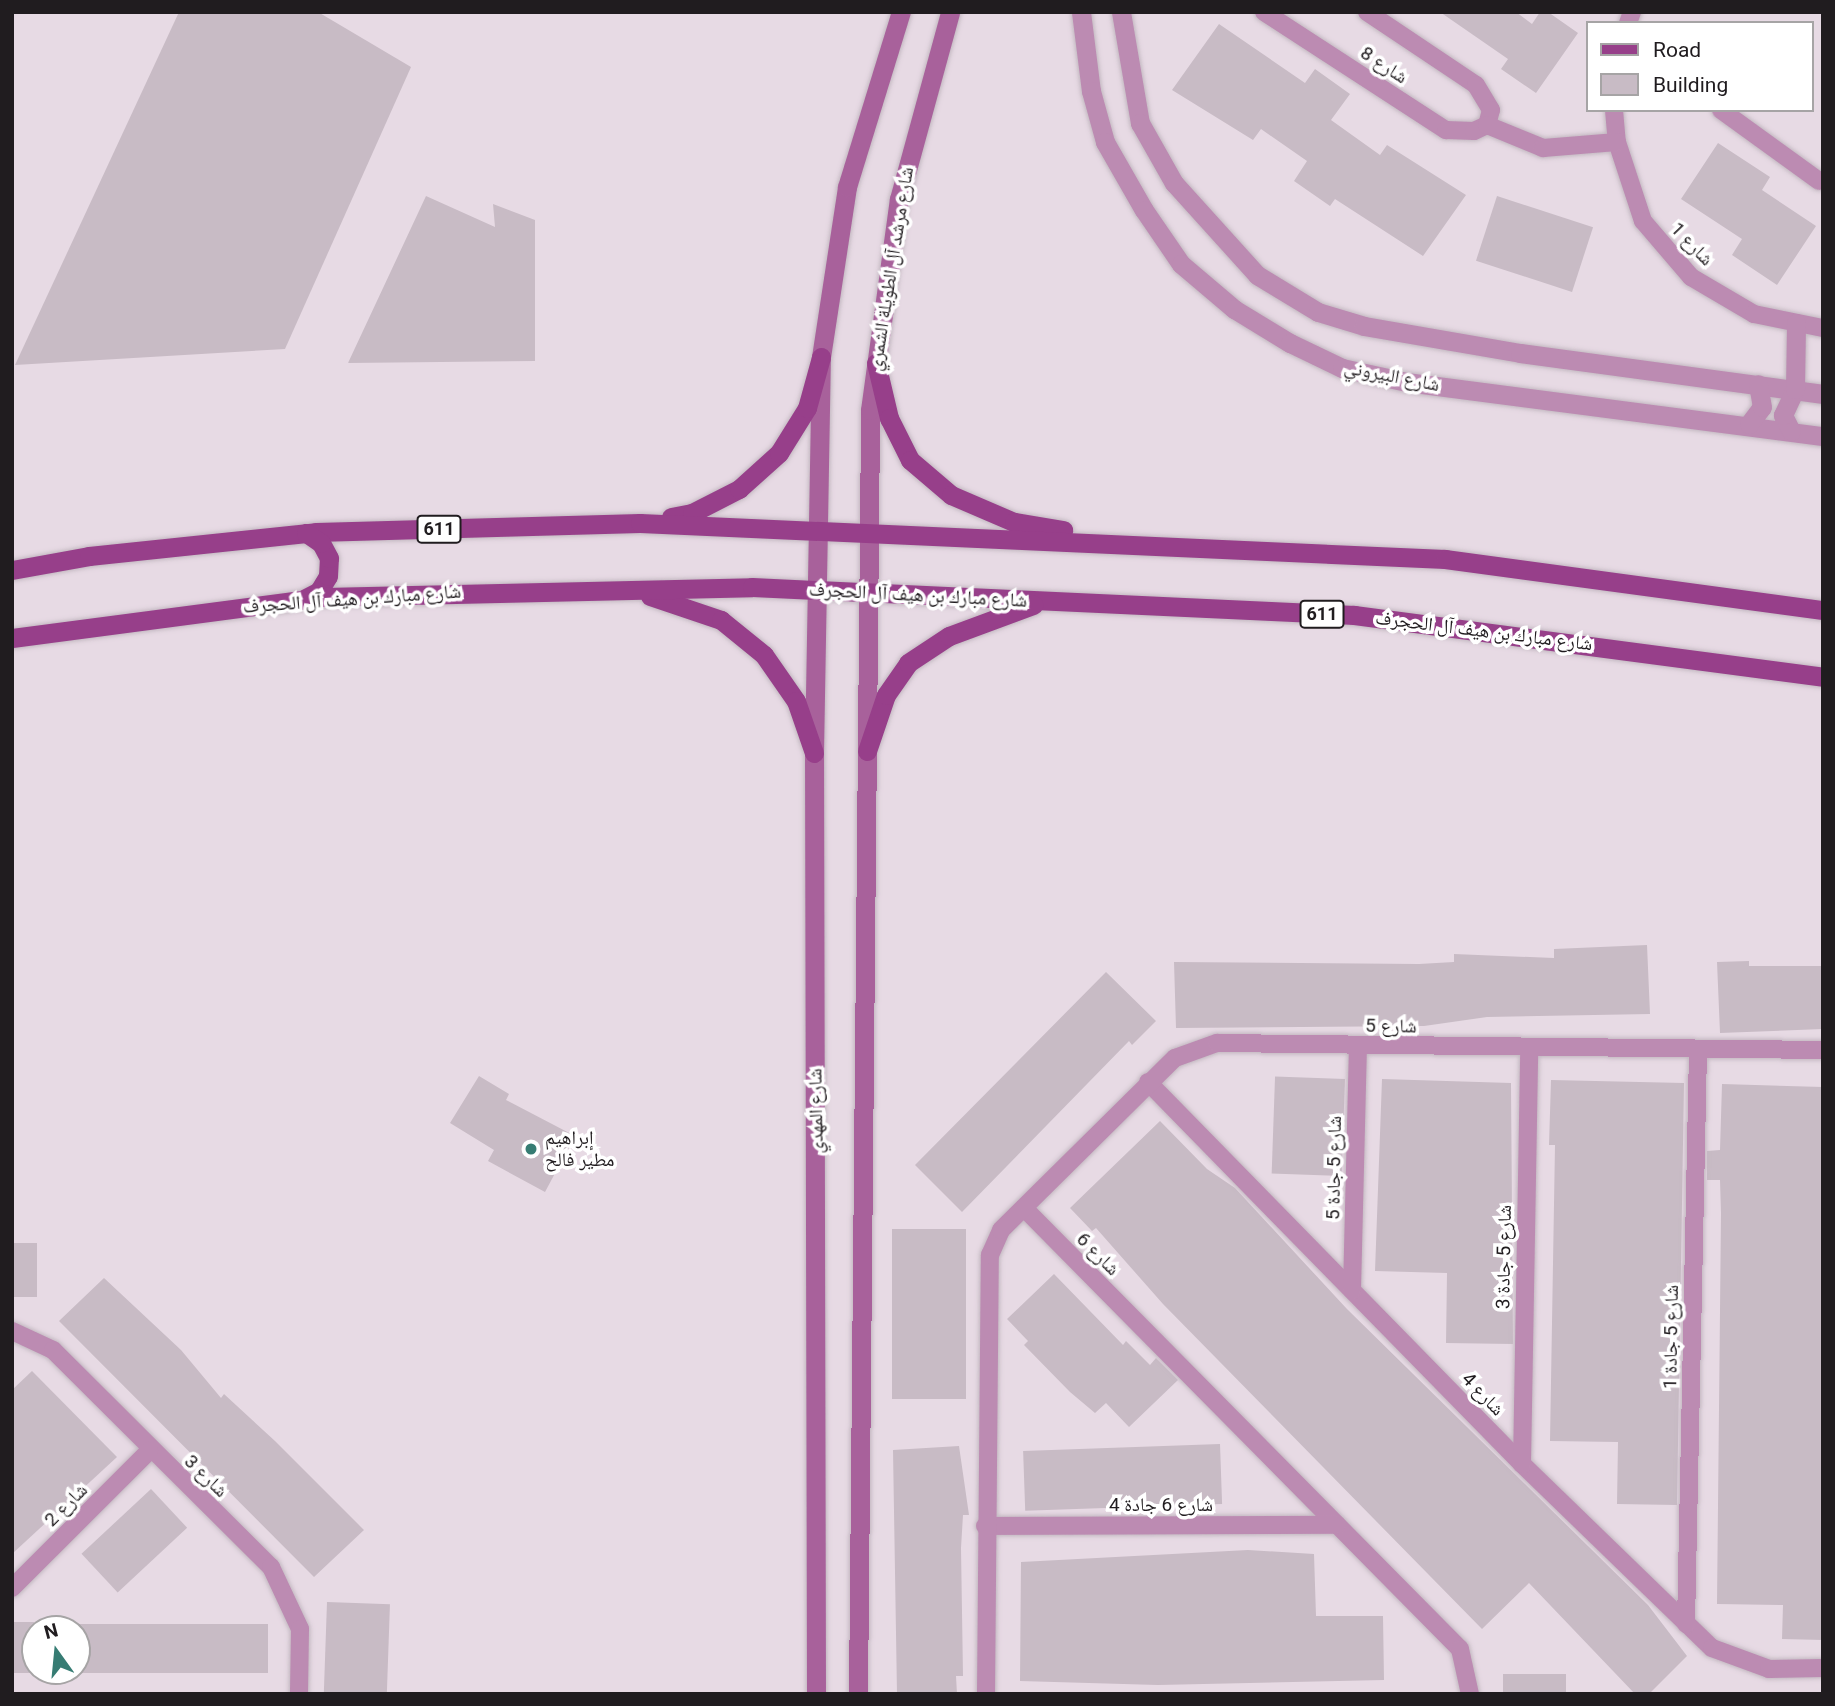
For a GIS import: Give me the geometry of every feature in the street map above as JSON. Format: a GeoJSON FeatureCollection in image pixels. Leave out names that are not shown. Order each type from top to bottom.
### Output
{"type":"FeatureCollection","features":[{"type":"Feature","properties":{"kind":"main road"},"geometry":{"type":"LineString","coordinates":[[640,523],[692,513],[728,495],[779,453],[807,408],[821,358],[847,187],[901,12]]}},
{"type":"Feature","properties":{"kind":"main road","name":"شارع مرشد آل الطويلة الشمري"},"geometry":{"type":"LineString","coordinates":[[868,532],[876,363],[899,199],[950,12]]}},
{"type":"Feature","properties":{"kind":"main road"},"geometry":{"type":"LineString","coordinates":[[818,529],[821,358]]}},
{"type":"Feature","properties":{"kind":"main road"},"geometry":{"type":"LineString","coordinates":[[876,363],[889,418],[910,460],[951,495],[1014,522],[1154,544]]}},
{"type":"Feature","properties":{"kind":"main road","name":"611"},"geometry":{"type":"LineString","coordinates":[[12,570],[306,533],[640,523],[1445,559],[1823,610]]}},
{"type":"Feature","properties":{"kind":"main road","name":"شارع المهدي"},"geometry":{"type":"LineString","coordinates":[[816,1694],[814,753],[818,529]]}},
{"type":"Feature","properties":{"kind":"main road"},"geometry":{"type":"LineString","coordinates":[[858,1694],[868,532]]}},
{"type":"Feature","properties":{"kind":"main road"},"geometry":{"type":"LineString","coordinates":[[303,599],[318,591],[328,576],[329,558],[321,543],[306,533]]}},
{"type":"Feature","properties":{"kind":"main road"},"geometry":{"type":"LineString","coordinates":[[608,588],[669,599],[721,620],[764,655],[796,701],[814,753]]}},
{"type":"Feature","properties":{"kind":"main road","name":"شارع مبارك بن هيف آل الحجرف"},"geometry":{"type":"LineString","coordinates":[[12,638],[303,599],[608,588],[818,589],[1354,615],[1823,677]]}},
{"type":"Feature","properties":{"kind":"main road"},"geometry":{"type":"LineString","coordinates":[[867,751],[886,695],[908,663],[949,636],[1043,602]]}},
{"type":"Feature","properties":{"kind":"street","name":"شارع البيروني"},"geometry":{"type":"LineString","coordinates":[[1081,12],[1091,91],[1105,142],[1181,264],[1234,309],[1342,368],[1406,382],[1749,424],[1823,436]]}},
{"type":"Feature","properties":{"kind":"street"},"geometry":{"type":"LineString","coordinates":[[1121,12],[1140,123],[1174,183],[1257,275],[1318,312],[1364,326],[1520,352],[1823,394]]}},
{"type":"Feature","properties":{"kind":"street","name":"شارع 8"},"geometry":{"type":"LineString","coordinates":[[1264,12],[1446,130],[1474,131],[1487,125],[1490,110],[1476,85],[1367,12]]}},
{"type":"Feature","properties":{"kind":"street","name":"شارع 1"},"geometry":{"type":"LineString","coordinates":[[1615,112],[1617,142],[1643,221],[1691,277],[1754,314],[1823,328]]}},
{"type":"Feature","properties":{"kind":"street"},"geometry":{"type":"LineString","coordinates":[[1724,112],[1819,181]]}},
{"type":"Feature","properties":{"kind":"street"},"geometry":{"type":"LineString","coordinates":[[1487,125],[1543,148],[1617,142]]}},
{"type":"Feature","properties":{"kind":"street"},"geometry":{"type":"LineString","coordinates":[[1791,431],[1784,406],[1795,389],[1796,323]]}},
{"type":"Feature","properties":{"kind":"street"},"geometry":{"type":"LineString","coordinates":[[1749,424],[1762,407],[1758,384]]}},
{"type":"Feature","properties":{"kind":"street","name":"شارع 5"},"geometry":{"type":"LineString","coordinates":[[1024,1208],[1175,1058],[1217,1043],[1529,1050],[1823,1050]]}},
{"type":"Feature","properties":{"kind":"street","name":"شارع 5 جادة 5"},"geometry":{"type":"LineString","coordinates":[[1352,1290],[1358,1046]]}},
{"type":"Feature","properties":{"kind":"street","name":"شارع 5 جادة 3"},"geometry":{"type":"LineString","coordinates":[[1522,1464],[1529,1050]]}},
{"type":"Feature","properties":{"kind":"street","name":"شارع 5 جادة 1"},"geometry":{"type":"LineString","coordinates":[[1686,1624],[1698,1050]]}},
{"type":"Feature","properties":{"kind":"street","name":"شارع 4"},"geometry":{"type":"LineString","coordinates":[[1148,1082],[1522,1464],[1712,1648],[1743,1663],[1823,1668]]}},
{"type":"Feature","properties":{"kind":"street"},"geometry":{"type":"LineString","coordinates":[[986,1694],[985,1526],[990,1255],[1001,1230],[1024,1208]]}},
{"type":"Feature","properties":{"kind":"street","name":"شارع 6"},"geometry":{"type":"LineString","coordinates":[[1024,1208],[1460,1649],[1470,1694]]}},
{"type":"Feature","properties":{"kind":"street","name":"شارع 3"},"geometry":{"type":"LineString","coordinates":[[12,1331],[53,1350],[149,1451],[271,1567],[285,1587],[300,1629],[299,1694]]}},
{"type":"Feature","properties":{"kind":"street","name":"شارع 2"},"geometry":{"type":"LineString","coordinates":[[12,1588],[149,1451]]}},
{"type":"Feature","properties":{"kind":"street","name":"شارع 6 جادة 4"},"geometry":{"type":"LineString","coordinates":[[985,1526],[1337,1525]]}},
{"type":"Feature","properties":{"kind":"building"},"geometry":{"type":"Polygon","coordinates":[[[179,12],[318,12],[411,67],[285,349],[15,365],[179,12]]]}},
{"type":"Feature","properties":{"kind":"building"},"geometry":{"type":"Polygon","coordinates":[[[1440,12],[1516,12],[1532,24],[1540,12],[1548,12],[1578,33],[1536,93],[1501,69],[1508,59],[1440,12]]]}},
{"type":"Feature","properties":{"kind":"building"},"geometry":{"type":"Polygon","coordinates":[[[1219,24],[1305,83],[1315,69],[1350,94],[1331,120],[1380,155],[1387,145],[1466,195],[1423,256],[1335,199],[1330,206],[1294,181],[1307,161],[1261,129],[1253,140],[1172,90],[1219,24]]]}},
{"type":"Feature","properties":{"kind":"building"},"geometry":{"type":"Polygon","coordinates":[[[1718,143],[1770,177],[1762,190],[1816,226],[1777,285],[1732,255],[1742,239],[1681,199],[1718,143]]]}},
{"type":"Feature","properties":{"kind":"building"},"geometry":{"type":"Polygon","coordinates":[[[426,196],[495,227],[493,204],[535,220],[535,361],[348,363],[426,196]]]}},
{"type":"Feature","properties":{"kind":"building"},"geometry":{"type":"Polygon","coordinates":[[[1497,196],[1593,227],[1572,292],[1476,261],[1497,196]]]}},
{"type":"Feature","properties":{"kind":"building"},"geometry":{"type":"Polygon","coordinates":[[[1647,945],[1650,1014],[1487,1017],[1424,1026],[1176,1028],[1174,962],[1419,964],[1454,962],[1454,954],[1554,958],[1554,949],[1647,945]]]}},
{"type":"Feature","properties":{"kind":"building"},"geometry":{"type":"Polygon","coordinates":[[[1749,961],[1749,966],[1823,966],[1823,1029],[1720,1033],[1717,962],[1749,961]]]}},
{"type":"Feature","properties":{"kind":"building"},"geometry":{"type":"Polygon","coordinates":[[[1106,972],[1156,1021],[1132,1045],[1129,1041],[962,1212],[915,1165],[1106,972]]]}},
{"type":"Feature","properties":{"kind":"building","name":"إبراهيم مطير فالح"},"geometry":{"type":"Polygon","coordinates":[[[479,1076],[509,1094],[506,1100],[575,1136],[545,1192],[488,1161],[494,1150],[450,1123],[479,1076]]]}},
{"type":"Feature","properties":{"kind":"building"},"geometry":{"type":"Polygon","coordinates":[[[1275,1077],[1345,1079],[1342,1176],[1272,1173],[1275,1077]]]}},
{"type":"Feature","properties":{"kind":"building"},"geometry":{"type":"Polygon","coordinates":[[[1382,1079],[1511,1083],[1513,1344],[1446,1343],[1447,1273],[1375,1271],[1382,1079]]]}},
{"type":"Feature","properties":{"kind":"building"},"geometry":{"type":"Polygon","coordinates":[[[1551,1080],[1684,1083],[1677,1505],[1617,1504],[1618,1442],[1550,1441],[1555,1145],[1549,1145],[1551,1080]]]}},
{"type":"Feature","properties":{"kind":"building"},"geometry":{"type":"Polygon","coordinates":[[[1722,1084],[1823,1087],[1823,1640],[1782,1639],[1783,1605],[1717,1604],[1721,1213],[1720,1180],[1707,1180],[1707,1151],[1720,1150],[1722,1084]]]}},
{"type":"Feature","properties":{"kind":"building"},"geometry":{"type":"Polygon","coordinates":[[[1160,1121],[1207,1169],[1235,1188],[1347,1309],[1648,1605],[1687,1656],[1649,1694],[1635,1694],[1529,1583],[1482,1629],[1163,1304],[1096,1228],[1092,1231],[1070,1208],[1160,1121]]]}},
{"type":"Feature","properties":{"kind":"building"},"geometry":{"type":"Polygon","coordinates":[[[892,1229],[966,1229],[966,1399],[892,1399],[892,1229]]]}},
{"type":"Feature","properties":{"kind":"building"},"geometry":{"type":"Polygon","coordinates":[[[12,1243],[37,1243],[37,1297],[12,1297],[12,1243]]]}},
{"type":"Feature","properties":{"kind":"building"},"geometry":{"type":"Polygon","coordinates":[[[1054,1274],[1123,1345],[1126,1341],[1150,1365],[1156,1358],[1178,1380],[1129,1427],[1106,1403],[1095,1413],[1070,1392],[1024,1345],[1028,1341],[1007,1319],[1054,1274]]]}},
{"type":"Feature","properties":{"kind":"building"},"geometry":{"type":"Polygon","coordinates":[[[104,1278],[181,1350],[221,1398],[224,1394],[275,1441],[364,1530],[314,1577],[59,1321],[104,1278]]]}},
{"type":"Feature","properties":{"kind":"building"},"geometry":{"type":"Polygon","coordinates":[[[32,1371],[117,1457],[12,1554],[12,1390],[32,1371]]]}},
{"type":"Feature","properties":{"kind":"building"},"geometry":{"type":"Polygon","coordinates":[[[1220,1444],[1222,1504],[1025,1511],[1023,1451],[1220,1444]]]}},
{"type":"Feature","properties":{"kind":"building"},"geometry":{"type":"Polygon","coordinates":[[[959,1446],[969,1515],[963,1515],[961,1548],[963,1676],[956,1676],[957,1694],[897,1694],[893,1450],[959,1446]]]}},
{"type":"Feature","properties":{"kind":"building"},"geometry":{"type":"Polygon","coordinates":[[[151,1489],[187,1528],[118,1593],[82,1554],[151,1489]]]}},
{"type":"Feature","properties":{"kind":"building"},"geometry":{"type":"Polygon","coordinates":[[[1248,1550],[1314,1554],[1316,1616],[1383,1616],[1384,1680],[1158,1685],[1020,1681],[1021,1562],[1248,1550]]]}},
{"type":"Feature","properties":{"kind":"building"},"geometry":{"type":"Polygon","coordinates":[[[327,1602],[390,1604],[387,1694],[324,1694],[327,1602]]]}},
{"type":"Feature","properties":{"kind":"building"},"geometry":{"type":"Polygon","coordinates":[[[12,1622],[21,1622],[21,1673],[12,1673],[12,1622]]]}},
{"type":"Feature","properties":{"kind":"building"},"geometry":{"type":"Polygon","coordinates":[[[91,1624],[268,1624],[268,1673],[91,1673],[91,1624]]]}},
{"type":"Feature","properties":{"kind":"building"},"geometry":{"type":"Polygon","coordinates":[[[1503,1674],[1566,1674],[1566,1694],[1503,1694],[1503,1674]]]}},
{"type":"Feature","properties":{"kind":"place","name":"إبراهيم مطير فالح"},"geometry":{"type":"Point","coordinates":[531,1149]}}]}
